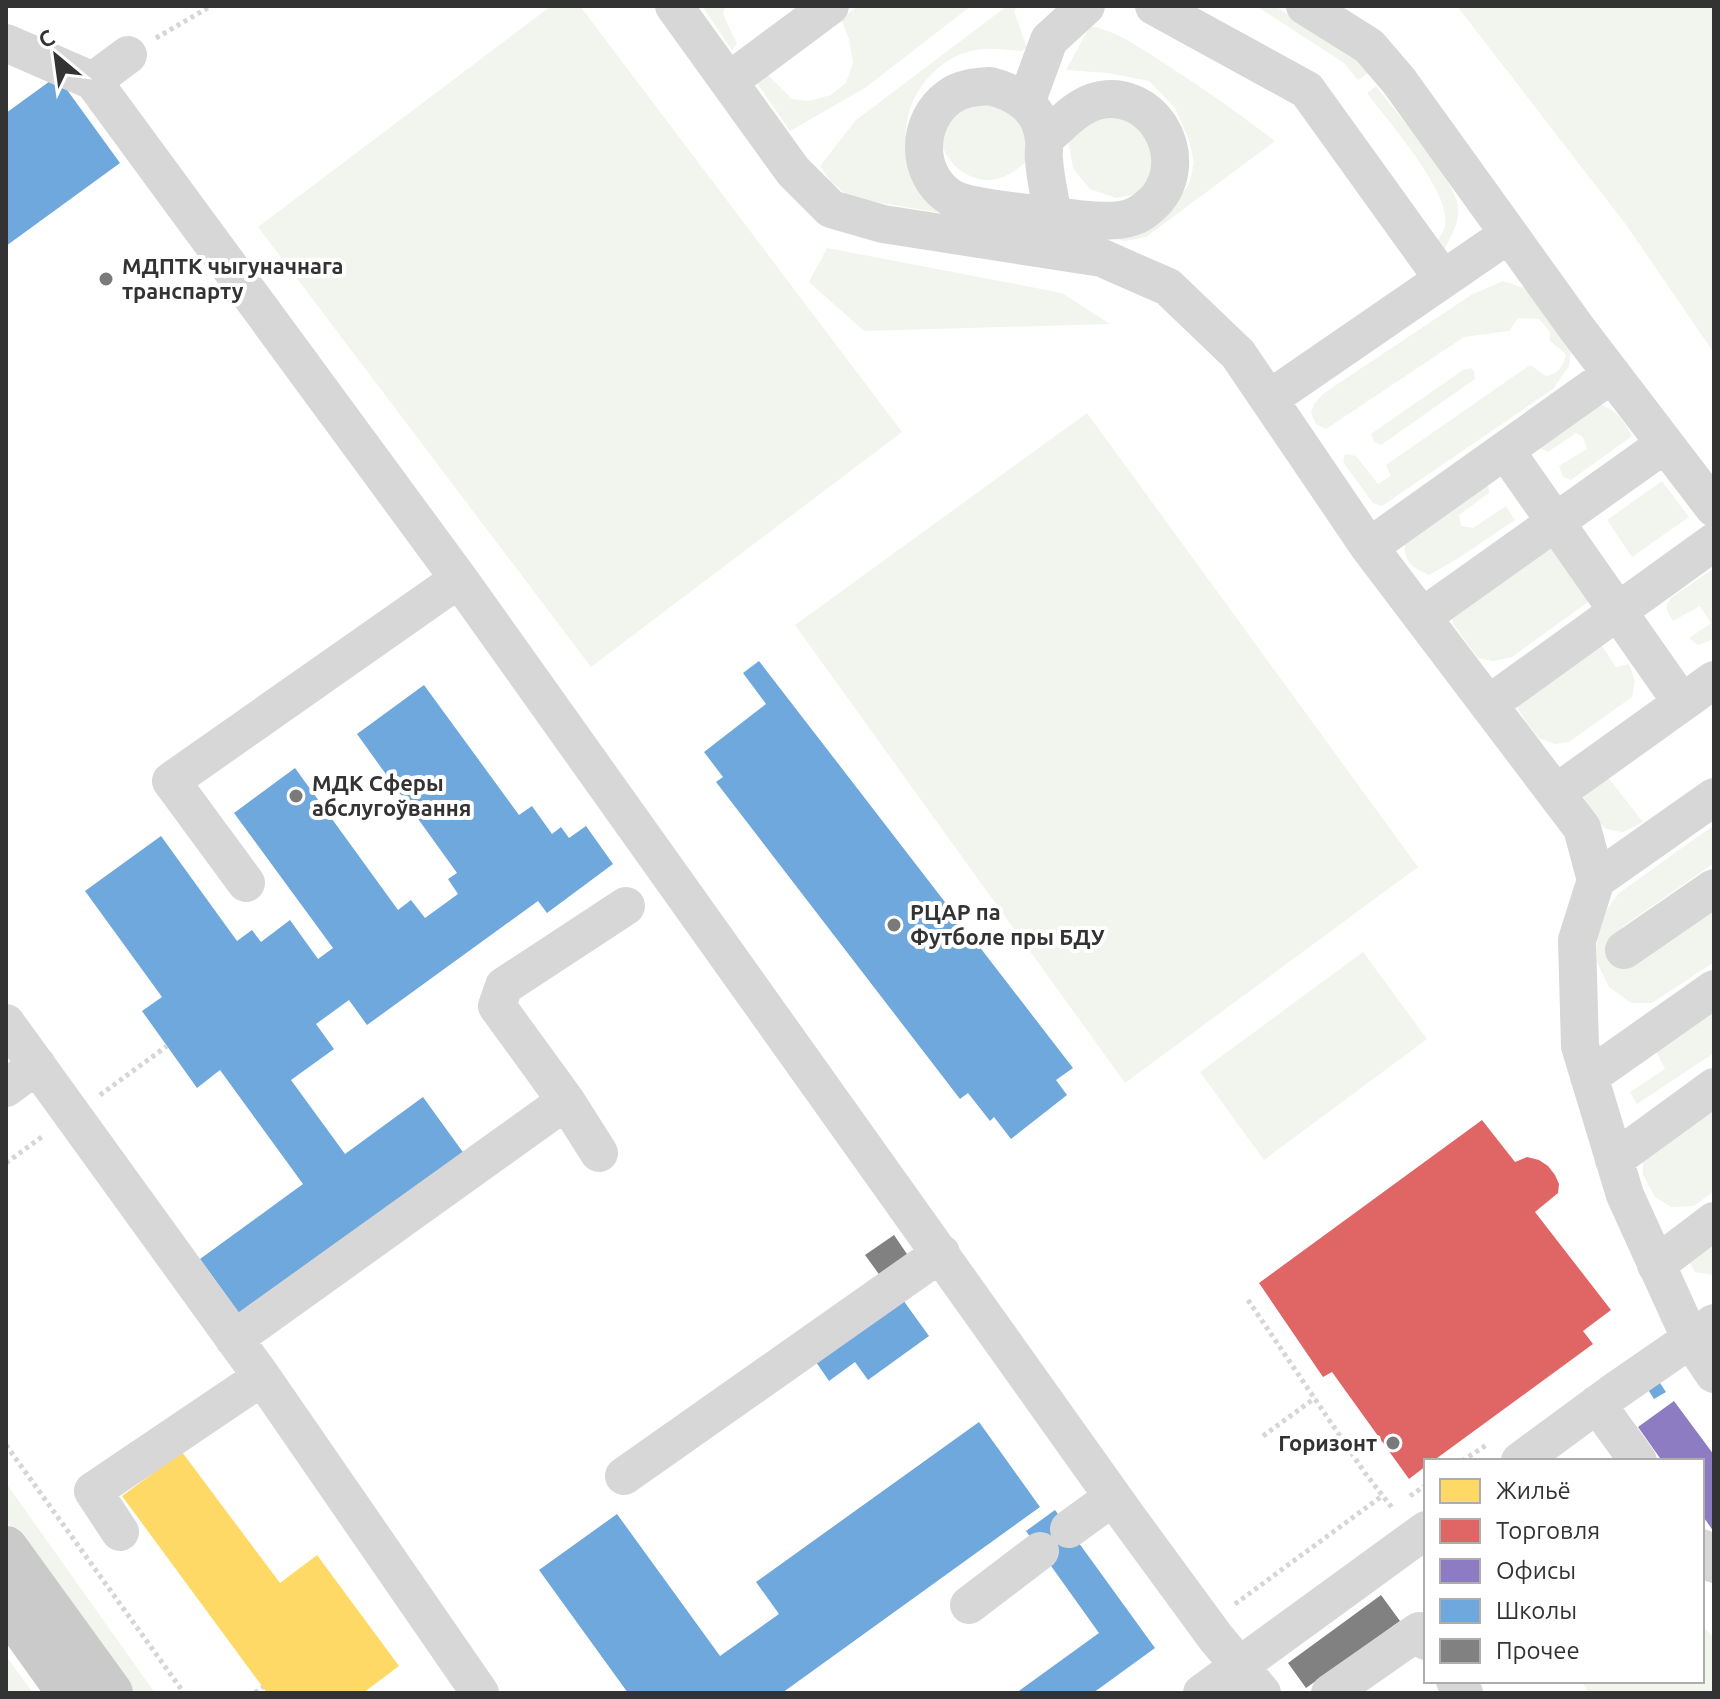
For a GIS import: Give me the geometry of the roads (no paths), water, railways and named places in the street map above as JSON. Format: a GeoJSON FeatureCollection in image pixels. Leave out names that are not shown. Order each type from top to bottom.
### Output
{"type":"FeatureCollection","features":[{"type":"Feature","properties":{"kind":"main road"},"geometry":{"type":"LineString","coordinates":[[6,1548],[111,1693]]}},
{"type":"Feature","properties":{"kind":"main road"},"geometry":{"type":"LineString","coordinates":[[6,1605],[69,1693]]}},
{"type":"Feature","properties":{"kind":"lane"},"geometry":{"type":"LineString","coordinates":[[729,81],[830,6]]}},
{"type":"Feature","properties":{"kind":"lane"},"geometry":{"type":"LineString","coordinates":[[1026,103],[1049,40],[1086,6]]}},
{"type":"Feature","properties":{"kind":"lane"},"geometry":{"type":"LineString","coordinates":[[1154,6],[1307,90],[1443,279]]}},
{"type":"Feature","properties":{"kind":"lane"},"geometry":{"type":"LineString","coordinates":[[1305,6],[1369,46],[1399,81],[1612,374],[1714,508]]}},
{"type":"Feature","properties":{"kind":"lane"},"geometry":{"type":"LineString","coordinates":[[683,9],[793,171],[831,209],[883,224],[1054,233],[1134,217],[1150,206],[1163,191],[1170,173],[1171,153],[1165,133],[1153,117],[1136,105],[1116,100],[1096,101],[1077,110],[1044,139]]}},
{"type":"Feature","properties":{"kind":"lane"},"geometry":{"type":"LineString","coordinates":[[6,43],[93,81],[459,579],[1113,1497],[1250,1680]]}},
{"type":"Feature","properties":{"kind":"lane"},"geometry":{"type":"LineString","coordinates":[[93,81],[128,55]]}},
{"type":"Feature","properties":{"kind":"lane"},"geometry":{"type":"LineString","coordinates":[[1054,233],[1039,119],[1026,103],[1009,91],[990,86],[969,87],[950,95],[935,109],[926,127],[923,147],[926,166],[936,183],[950,197],[1054,233],[1168,287],[1238,354],[1369,547],[1582,828],[1596,880],[1577,940],[1580,1046],[1625,1195],[1656,1265],[1703,1331],[1714,1374]]}},
{"type":"Feature","properties":{"kind":"lane"},"geometry":{"type":"LineString","coordinates":[[1269,399],[1509,234]]}},
{"type":"Feature","properties":{"kind":"lane"},"geometry":{"type":"LineString","coordinates":[[1369,547],[1612,374]]}},
{"type":"Feature","properties":{"kind":"lane"},"geometry":{"type":"LineString","coordinates":[[1422,617],[1665,444]]}},
{"type":"Feature","properties":{"kind":"lane"},"geometry":{"type":"LineString","coordinates":[[1505,450],[1682,703]]}},
{"type":"Feature","properties":{"kind":"lane"},"geometry":{"type":"LineString","coordinates":[[1489,704],[1714,542]]}},
{"type":"Feature","properties":{"kind":"lane"},"geometry":{"type":"LineString","coordinates":[[246,883],[171,781],[459,579]]}},
{"type":"Feature","properties":{"kind":"lane"},"geometry":{"type":"LineString","coordinates":[[1556,793],[1714,680]]}},
{"type":"Feature","properties":{"kind":"lane"},"geometry":{"type":"LineString","coordinates":[[1596,880],[1714,797]]}},
{"type":"Feature","properties":{"kind":"lane"},"geometry":{"type":"LineString","coordinates":[[1624,950],[1714,888]]}},
{"type":"Feature","properties":{"kind":"lane"},"geometry":{"type":"LineString","coordinates":[[599,1153],[566,1101],[497,1006],[504,986],[626,906]]}},
{"type":"Feature","properties":{"kind":"lane"},"geometry":{"type":"LineString","coordinates":[[1589,1077],[1714,989]]}},
{"type":"Feature","properties":{"kind":"lane"},"geometry":{"type":"LineString","coordinates":[[6,1023],[262,1377],[480,1693]]}},
{"type":"Feature","properties":{"kind":"lane"},"geometry":{"type":"LineString","coordinates":[[6,1088],[37,1065]]}},
{"type":"Feature","properties":{"kind":"lane"},"geometry":{"type":"LineString","coordinates":[[1614,1160],[1714,1087]]}},
{"type":"Feature","properties":{"kind":"lane"},"geometry":{"type":"LineString","coordinates":[[234,1339],[566,1101]]}},
{"type":"Feature","properties":{"kind":"lane"},"geometry":{"type":"LineString","coordinates":[[1656,1265],[1714,1221]]}},
{"type":"Feature","properties":{"kind":"lane"},"geometry":{"type":"LineString","coordinates":[[624,1476],[941,1253]]}},
{"type":"Feature","properties":{"kind":"lane"},"geometry":{"type":"LineString","coordinates":[[1523,1459],[1703,1331]]}},
{"type":"Feature","properties":{"kind":"lane"},"geometry":{"type":"LineString","coordinates":[[120,1532],[93,1491],[262,1377]]}},
{"type":"Feature","properties":{"kind":"lane"},"geometry":{"type":"LineString","coordinates":[[1597,1404],[1637,1459]]}},
{"type":"Feature","properties":{"kind":"lane"},"geometry":{"type":"LineString","coordinates":[[969,1605],[1113,1497]]}},
{"type":"Feature","properties":{"kind":"lane"},"geometry":{"type":"LineString","coordinates":[[1202,1693],[1250,1680],[1424,1532]]}},
{"type":"Feature","properties":{"kind":"lane"},"geometry":{"type":"LineString","coordinates":[[1351,1688],[1419,1631],[1424,1638]]}},
{"type":"Feature","properties":{"kind":"place","name":"МДПТК чыгуначнага транспарту"},"geometry":{"type":"Point","coordinates":[106,279]}},
{"type":"Feature","properties":{"kind":"place","name":"МДК Сферы абслугоўвання"},"geometry":{"type":"Point","coordinates":[296,796]}},
{"type":"Feature","properties":{"kind":"place","name":"РЦАР па Футболе пры БДУ"},"geometry":{"type":"Point","coordinates":[894,925]}},
{"type":"Feature","properties":{"kind":"place","name":"Горизонт"},"geometry":{"type":"Point","coordinates":[1393,1443]}}]}
